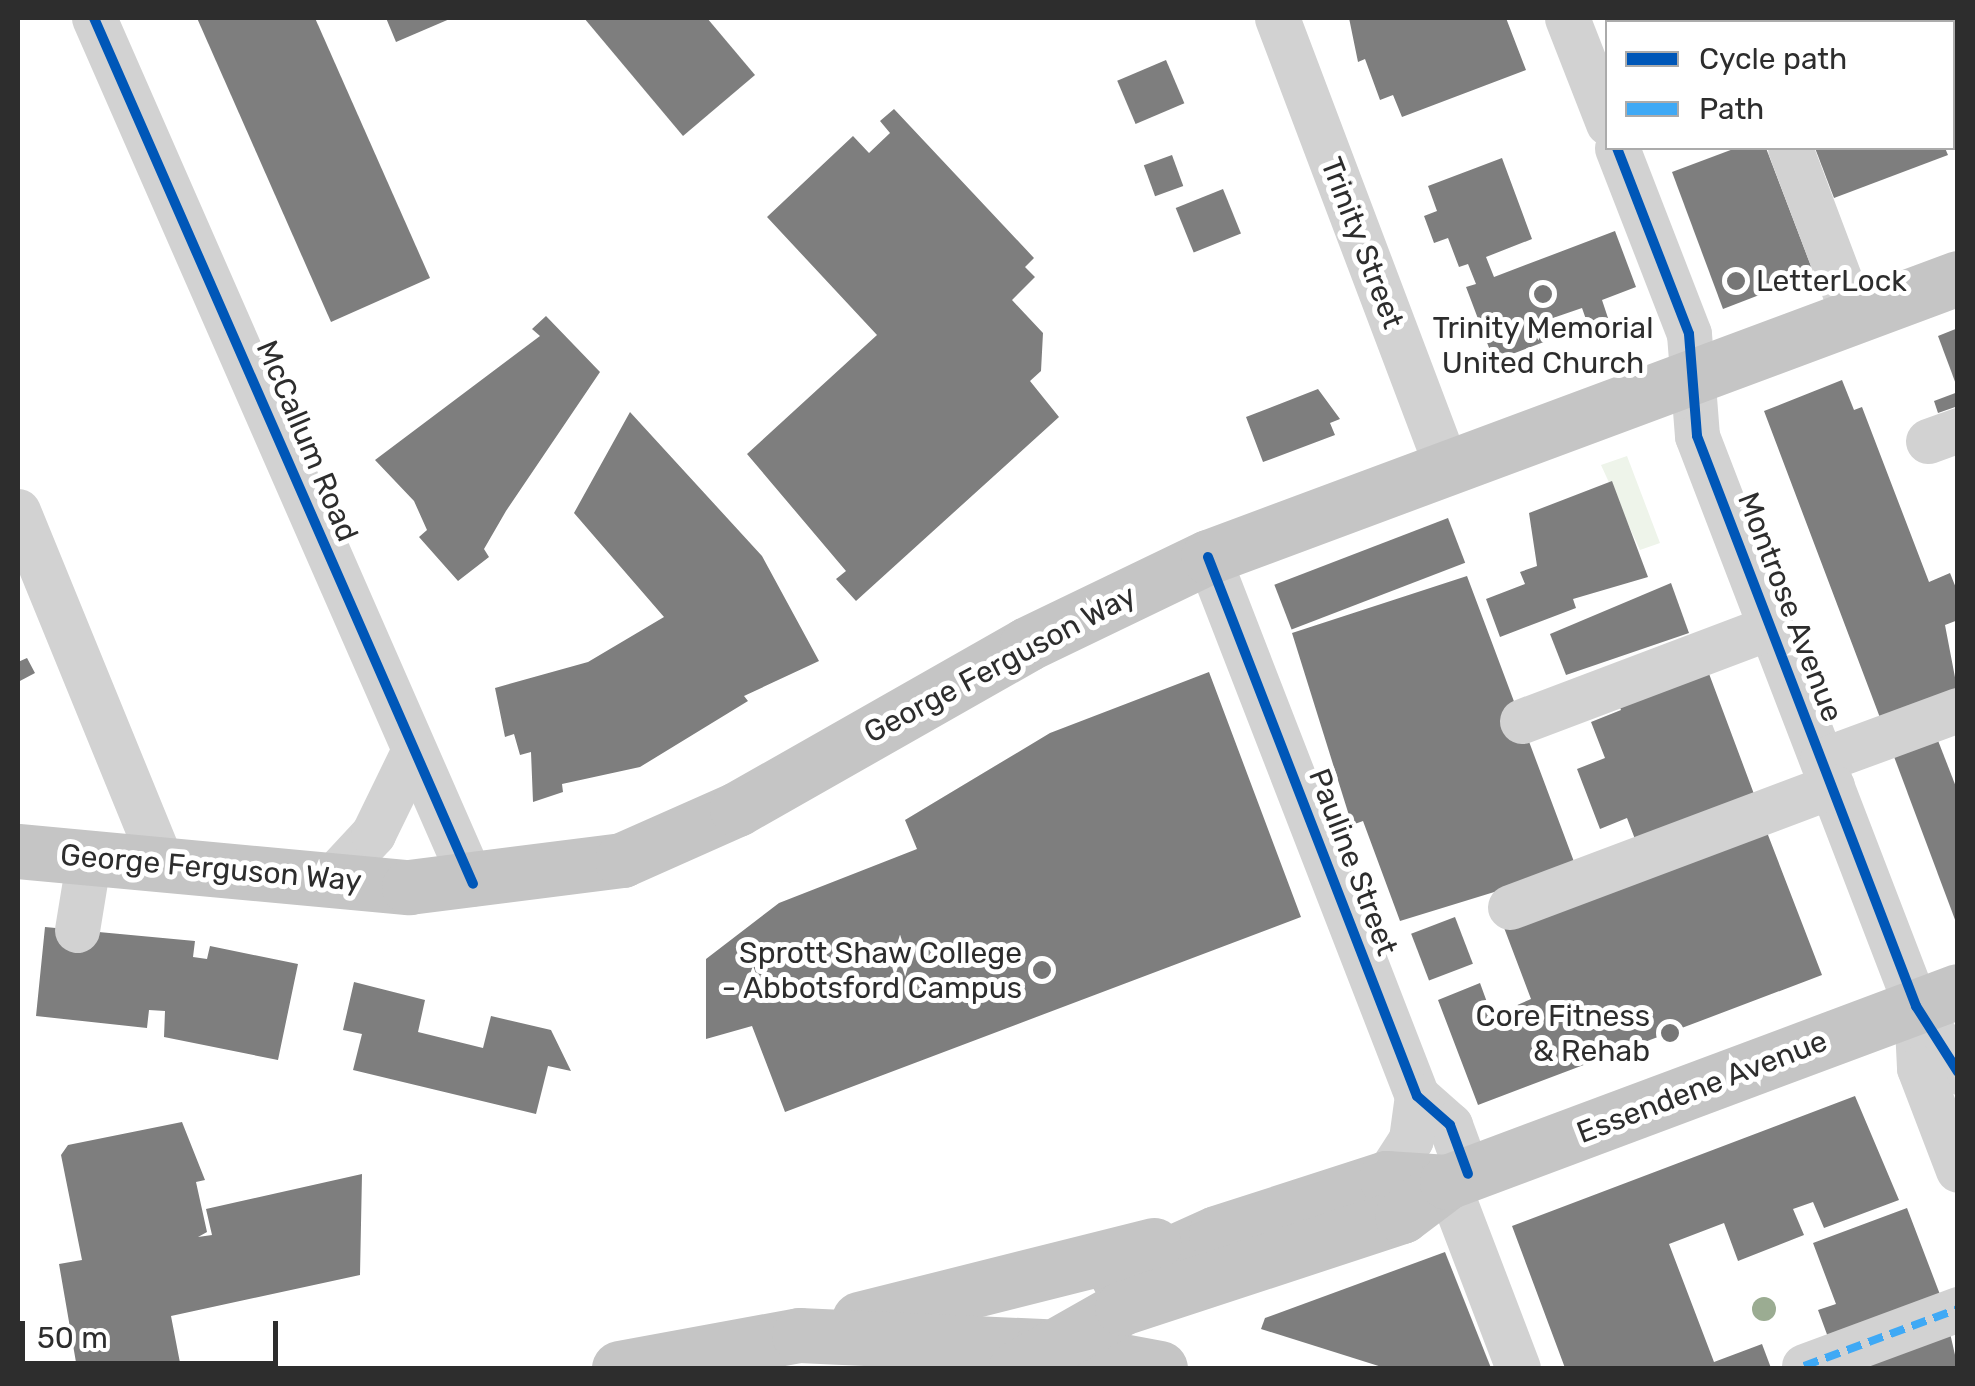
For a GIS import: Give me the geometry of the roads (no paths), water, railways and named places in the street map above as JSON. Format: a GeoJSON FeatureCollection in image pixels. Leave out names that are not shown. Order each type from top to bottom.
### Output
{"type":"FeatureCollection","features":[{"type":"Feature","properties":{"kind":"main road","name":"George Ferguson Way"},"geometry":{"type":"LineString","coordinates":[[18,851],[332,878],[473,884],[622,860],[720,816],[1027,644],[1208,558],[1958,278]]}},
{"type":"Feature","properties":{"kind":"main road","name":"Essendene Avenue"},"geometry":{"type":"LineString","coordinates":[[1001,1356],[1182,1288],[1402,1216],[1458,1178],[1937,999]]}},
{"type":"Feature","properties":{"kind":"main road","name":"Essendene Avenue"},"geometry":{"type":"LineString","coordinates":[[1001,1356],[1216,1233],[1386,1178],[1458,1178]]}},
{"type":"Feature","properties":{"kind":"main road"},"geometry":{"type":"LineString","coordinates":[[619,1368],[799,1335],[1216,1233]]}},
{"type":"Feature","properties":{"kind":"main road"},"geometry":{"type":"LineString","coordinates":[[1180,1368],[1156,1333],[1182,1288]]}},
{"type":"Feature","properties":{"kind":"main road"},"geometry":{"type":"LineString","coordinates":[[799,1335],[1160,1368]]}},
{"type":"Feature","properties":{"kind":"street","name":"McCallum Road"},"geometry":{"type":"LineString","coordinates":[[94,18],[473,884]]}},
{"type":"Feature","properties":{"kind":"street","name":"Trinity Street"},"geometry":{"type":"LineString","coordinates":[[1277,18],[1447,468]]}},
{"type":"Feature","properties":{"kind":"street"},"geometry":{"type":"LineString","coordinates":[[1567,18],[1605,115]]}},
{"type":"Feature","properties":{"kind":"street","name":"Montrose Avenue"},"geometry":{"type":"LineString","coordinates":[[1618,150],[1689,334],[1698,436],[1827,773],[1937,999],[1958,1072]]}},
{"type":"Feature","properties":{"kind":"street"},"geometry":{"type":"LineString","coordinates":[[1791,150],[1854,317]]}},
{"type":"Feature","properties":{"kind":"street"},"geometry":{"type":"LineString","coordinates":[[18,511],[162,863]]}},
{"type":"Feature","properties":{"kind":"street","name":"Pauline Street"},"geometry":{"type":"LineString","coordinates":[[1208,558],[1417,1096],[1450,1125],[1458,1178],[1518,1368]]}},
{"type":"Feature","properties":{"kind":"street"},"geometry":{"type":"LineString","coordinates":[[1522,722],[1771,628]]}},
{"type":"Feature","properties":{"kind":"street"},"geometry":{"type":"LineString","coordinates":[[1510,907],[1827,773],[1958,710]]}},
{"type":"Feature","properties":{"kind":"street"},"geometry":{"type":"LineString","coordinates":[[332,878],[373,834],[413,752]]}},
{"type":"Feature","properties":{"kind":"street"},"geometry":{"type":"LineString","coordinates":[[77,930],[89,857]]}},
{"type":"Feature","properties":{"kind":"street","name":"Montrose Avenue"},"geometry":{"type":"LineString","coordinates":[[1937,999],[1919,1068],[1958,1170]]}},
{"type":"Feature","properties":{"kind":"street"},"geometry":{"type":"LineString","coordinates":[[1386,1178],[1411,1139],[1417,1096]]}},
{"type":"Feature","properties":{"kind":"street"},"geometry":{"type":"LineString","coordinates":[[1804,1366],[1958,1309]]}},
{"type":"Feature","properties":{"kind":"place","name":"LetterLock"},"geometry":{"type":"Point","coordinates":[1736,281]}},
{"type":"Feature","properties":{"kind":"place","name":"Trinity Memorial United Church"},"geometry":{"type":"Point","coordinates":[1543,294]}},
{"type":"Feature","properties":{"kind":"place","name":"Sprott Shaw College - Abbotsford Campus"},"geometry":{"type":"Point","coordinates":[1042,970]}},
{"type":"Feature","properties":{"kind":"place","name":"Core Fitness & Rehab"},"geometry":{"type":"Point","coordinates":[1670,1033]}}]}
